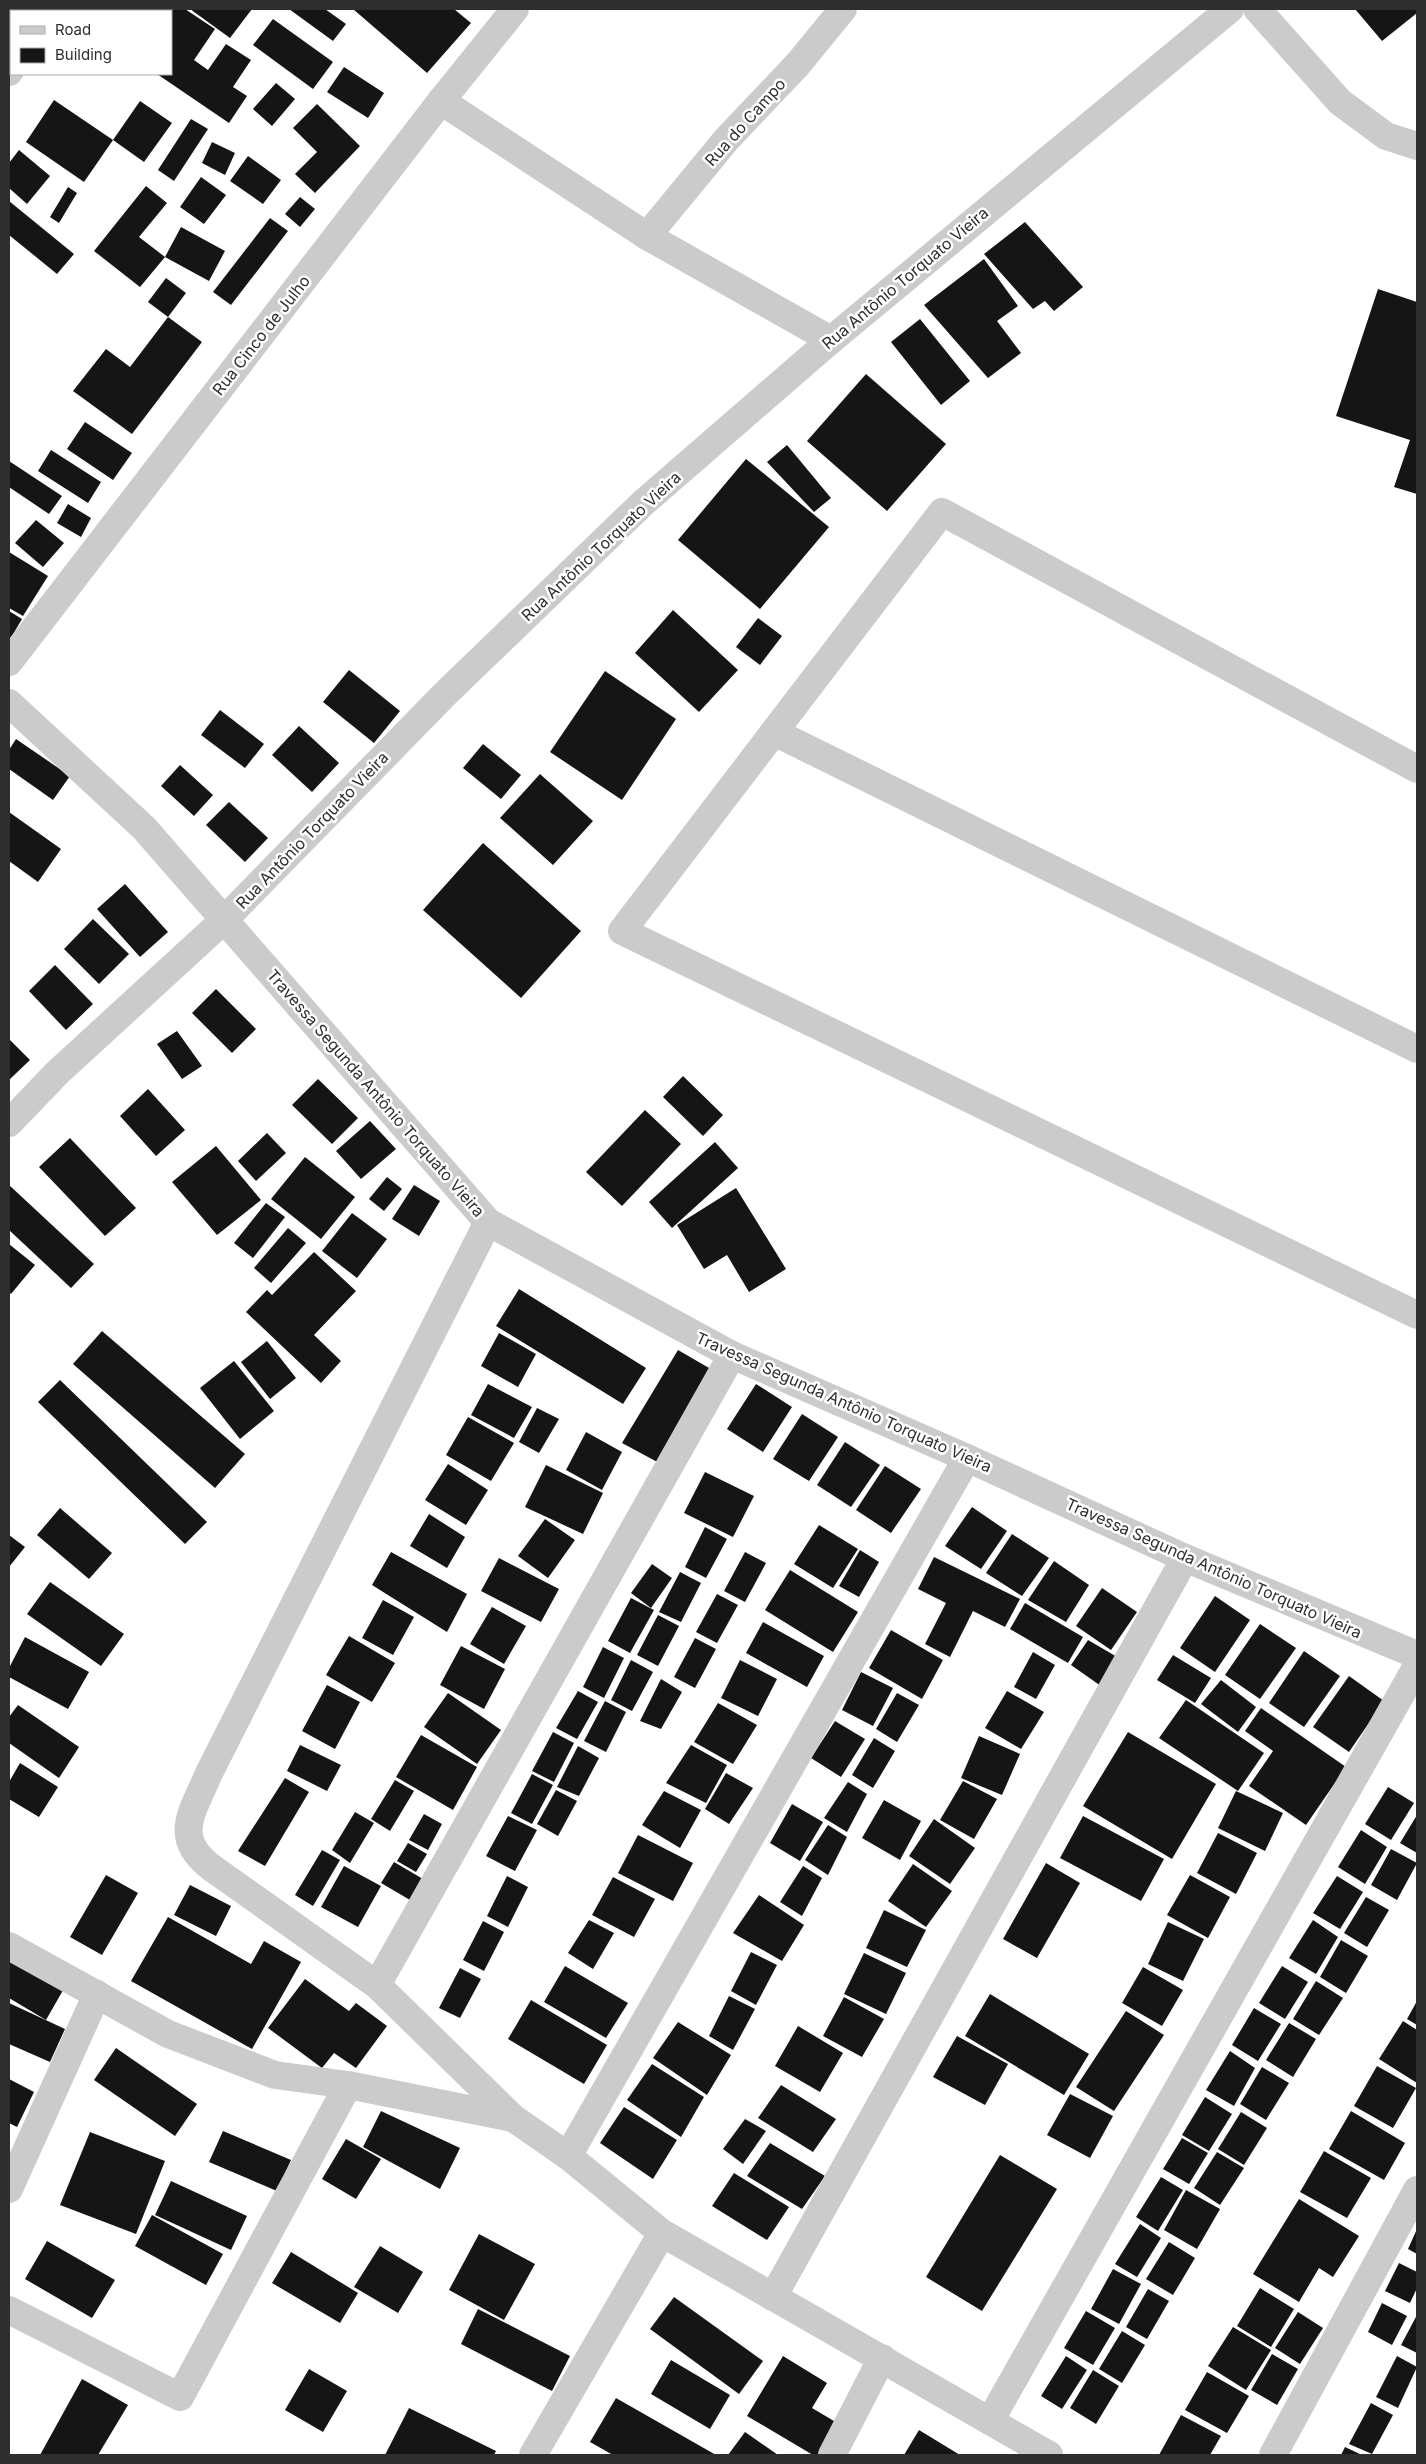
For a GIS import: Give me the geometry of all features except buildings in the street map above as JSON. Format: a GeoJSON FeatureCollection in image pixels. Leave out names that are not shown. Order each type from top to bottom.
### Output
{"type":"FeatureCollection","features":[{"type":"Feature","properties":{"kind":"street","name":"Rua Cinco de Julho"},"geometry":{"type":"LineString","coordinates":[[9,662],[441,101],[515,9]]}},
{"type":"Feature","properties":{"kind":"street","name":"Rua do Campo"},"geometry":{"type":"LineString","coordinates":[[647,236],[726,140],[798,64],[843,9]]}},
{"type":"Feature","properties":{"kind":"street","name":"Rua Antônio Torquato Vieira"},"geometry":{"type":"LineString","coordinates":[[9,1123],[57,1073],[225,919],[444,694],[643,503],[831,340],[1230,9]]}},
{"type":"Feature","properties":{"kind":"street"},"geometry":{"type":"LineString","coordinates":[[1257,9],[1340,102],[1386,136],[1417,146]]}},
{"type":"Feature","properties":{"kind":"street"},"geometry":{"type":"LineString","coordinates":[[441,101],[647,236],[831,340]]}},
{"type":"Feature","properties":{"kind":"street"},"geometry":{"type":"LineString","coordinates":[[1417,769],[942,512],[622,931],[1417,1315]]}},
{"type":"Feature","properties":{"kind":"street","name":"Travessa Segunda Antônio Torquato Vieira"},"geometry":{"type":"LineString","coordinates":[[9,703],[144,828],[488,1222],[732,1355],[967,1458],[1185,1558],[1417,1656]]}},
{"type":"Feature","properties":{"kind":"street"},"geometry":{"type":"LineString","coordinates":[[774,732],[1417,1049]]}},
{"type":"Feature","properties":{"kind":"street"},"geometry":{"type":"LineString","coordinates":[[488,1222],[209,1774],[188,1829],[188,1839],[198,1858],[377,1985],[513,2118],[568,2156],[662,2233],[1049,2455]]}},
{"type":"Feature","properties":{"kind":"street"},"geometry":{"type":"LineString","coordinates":[[377,1985],[732,1355]]}},
{"type":"Feature","properties":{"kind":"street"},"geometry":{"type":"LineString","coordinates":[[568,2156],[967,1458]]}},
{"type":"Feature","properties":{"kind":"street"},"geometry":{"type":"LineString","coordinates":[[773,2297],[1185,1558]]}},
{"type":"Feature","properties":{"kind":"street"},"geometry":{"type":"LineString","coordinates":[[990,2421],[1417,1666]]}},
{"type":"Feature","properties":{"kind":"street"},"geometry":{"type":"LineString","coordinates":[[9,1946],[168,2034],[275,2075],[348,2085],[513,2118]]}},
{"type":"Feature","properties":{"kind":"street"},"geometry":{"type":"LineString","coordinates":[[9,2189],[96,1994]]}},
{"type":"Feature","properties":{"kind":"street"},"geometry":{"type":"LineString","coordinates":[[9,2310],[180,2397],[348,2085]]}},
{"type":"Feature","properties":{"kind":"street"},"geometry":{"type":"LineString","coordinates":[[1274,2455],[1417,2190]]}},
{"type":"Feature","properties":{"kind":"street"},"geometry":{"type":"LineString","coordinates":[[533,2455],[662,2233]]}},
{"type":"Feature","properties":{"kind":"street"},"geometry":{"type":"LineString","coordinates":[[832,2455],[882,2358]]}}]}
